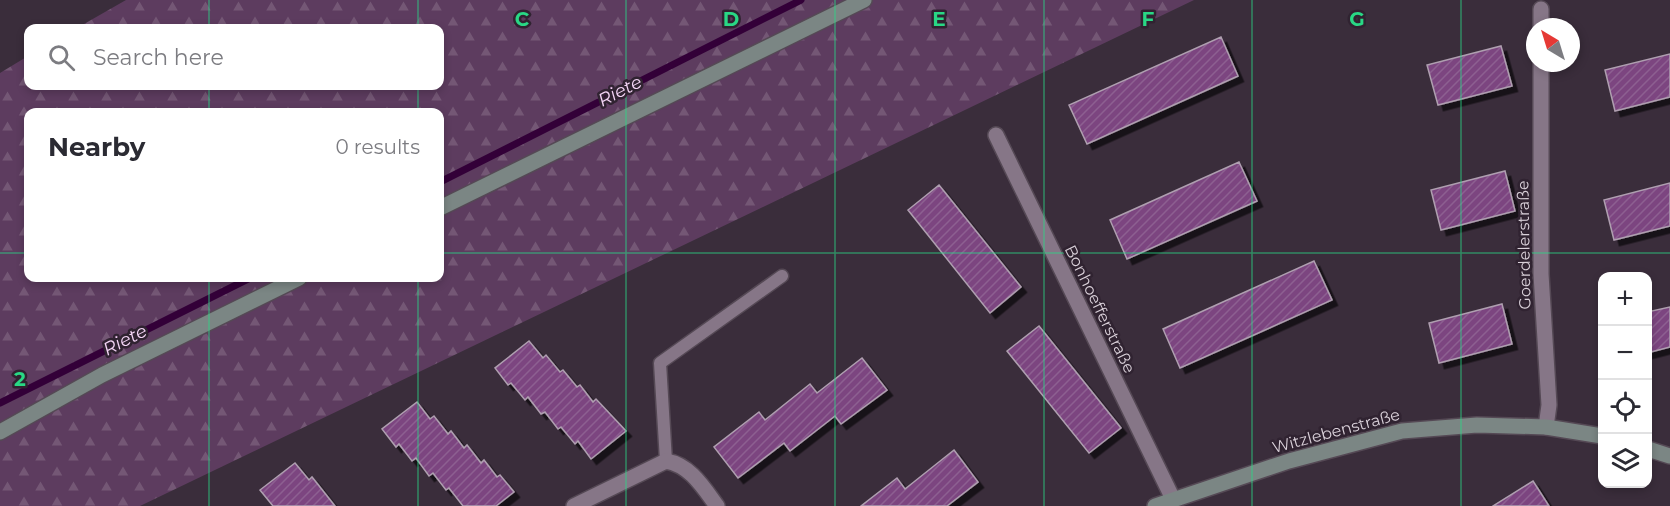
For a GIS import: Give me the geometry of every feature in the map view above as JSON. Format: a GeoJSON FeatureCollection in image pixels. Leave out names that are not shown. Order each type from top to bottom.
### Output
{"type":"FeatureCollection","features":[{"type":"Feature","properties":{"kind":"main road"},"geometry":{"type":"LineString","coordinates":[[444,206],[864,0]]}},
{"type":"Feature","properties":{"kind":"main road"},"geometry":{"type":"LineString","coordinates":[[0,432],[102,375],[291,282]]}},
{"type":"Feature","properties":{"kind":"main road","name":"Witzlebenstraße"},"geometry":{"type":"LineString","coordinates":[[1155,506],[1289,461],[1402,431],[1477,425],[1546,427],[1598,435]]}},
{"type":"Feature","properties":{"kind":"main road"},"geometry":{"type":"LineString","coordinates":[[1652,451],[1670,456]]}},
{"type":"Feature","properties":{"kind":"street"},"geometry":{"type":"LineString","coordinates":[[1540,9],[1540,18]]}},
{"type":"Feature","properties":{"kind":"street","name":"Goerdelerstraße"},"geometry":{"type":"LineString","coordinates":[[1541,72],[1541,274],[1549,405],[1546,427]]}},
{"type":"Feature","properties":{"kind":"street","name":"Bonhoefferstraße"},"geometry":{"type":"LineString","coordinates":[[996,135],[1173,499]]}},
{"type":"Feature","properties":{"kind":"street"},"geometry":{"type":"LineString","coordinates":[[574,506],[666,461],[677,463],[690,472],[717,506]]}},
{"type":"Feature","properties":{"kind":"lane"},"geometry":{"type":"LineString","coordinates":[[666,461],[660,363],[782,276]]}},
{"type":"Feature","properties":{"kind":"green space"},"geometry":{"type":"Polygon","coordinates":[[[126,0],[1194,0],[140,506],[0,506],[0,73],[24,58],[24,90],[444,90],[444,24],[84,24],[126,0]]]}},
{"type":"Feature","properties":{"kind":"building"},"geometry":{"type":"Polygon","coordinates":[[[1221,37],[1238,76],[1087,144],[1069,105],[1221,37]]]}},
{"type":"Feature","properties":{"kind":"building"},"geometry":{"type":"Polygon","coordinates":[[[1501,46],[1512,86],[1438,105],[1427,65],[1501,46]]]}},
{"type":"Feature","properties":{"kind":"building"},"geometry":{"type":"Polygon","coordinates":[[[1670,54],[1670,97],[1615,111],[1605,70],[1670,54]]]}},
{"type":"Feature","properties":{"kind":"building"},"geometry":{"type":"Polygon","coordinates":[[[1239,162],[1257,201],[1127,259],[1110,220],[1239,162]]]}},
{"type":"Feature","properties":{"kind":"building"},"geometry":{"type":"Polygon","coordinates":[[[1505,171],[1515,211],[1441,230],[1431,190],[1505,171]]]}},
{"type":"Feature","properties":{"kind":"building"},"geometry":{"type":"Polygon","coordinates":[[[1670,183],[1670,226],[1614,240],[1604,200],[1670,183]]]}},
{"type":"Feature","properties":{"kind":"building"},"geometry":{"type":"Polygon","coordinates":[[[939,185],[1021,287],[990,313],[908,210],[939,185]]]}},
{"type":"Feature","properties":{"kind":"building"},"geometry":{"type":"Polygon","coordinates":[[[1314,261],[1332,300],[1180,368],[1163,329],[1314,261]]]}},
{"type":"Feature","properties":{"kind":"building"},"geometry":{"type":"Polygon","coordinates":[[[1502,304],[1512,344],[1439,363],[1429,323],[1502,304]]]}},
{"type":"Feature","properties":{"kind":"building"},"geometry":{"type":"Polygon","coordinates":[[[1670,307],[1670,347],[1652,352],[1652,326],[1652,311],[1670,307]]]}},
{"type":"Feature","properties":{"kind":"building"},"geometry":{"type":"Polygon","coordinates":[[[1039,326],[1121,428],[1089,453],[1007,351],[1039,326]]]}},
{"type":"Feature","properties":{"kind":"building"},"geometry":{"type":"Polygon","coordinates":[[[529,341],[543,358],[546,355],[577,387],[580,385],[593,402],[596,399],[626,431],[591,459],[578,441],[575,444],[561,427],[558,429],[545,412],[541,414],[528,397],[525,400],[511,383],[508,385],[495,368],[529,341]]]}},
{"type":"Feature","properties":{"kind":"building"},"geometry":{"type":"Polygon","coordinates":[[[862,358],[887,390],[841,424],[835,416],[790,451],[784,443],[738,478],[714,447],[759,412],[765,420],[810,384],[817,393],[862,358]]]}},
{"type":"Feature","properties":{"kind":"building"},"geometry":{"type":"Polygon","coordinates":[[[417,402],[430,419],[434,416],[448,434],[451,431],[464,448],[467,445],[481,463],[484,460],[497,477],[500,475],[514,492],[496,506],[463,506],[449,488],[446,490],[433,473],[429,476],[416,458],[412,461],[399,444],[396,447],[382,429],[417,402]]]}},
{"type":"Feature","properties":{"kind":"building"},"geometry":{"type":"Polygon","coordinates":[[[954,450],[978,482],[947,506],[861,506],[897,478],[905,489],[954,450]]]}},
{"type":"Feature","properties":{"kind":"building"},"geometry":{"type":"Polygon","coordinates":[[[295,463],[309,480],[312,477],[335,506],[273,506],[260,490],[295,463]]]}},
{"type":"Feature","properties":{"kind":"building"},"geometry":{"type":"Polygon","coordinates":[[[1533,481],[1549,506],[1493,506],[1533,481]]]}},
{"type":"Feature","properties":{"kind":"waterway","name":"Riete"},"geometry":{"type":"LineString","coordinates":[[444,180],[801,0]]}},
{"type":"Feature","properties":{"kind":"waterway","name":"Riete"},"geometry":{"type":"LineString","coordinates":[[0,403],[242,282]]}}]}
